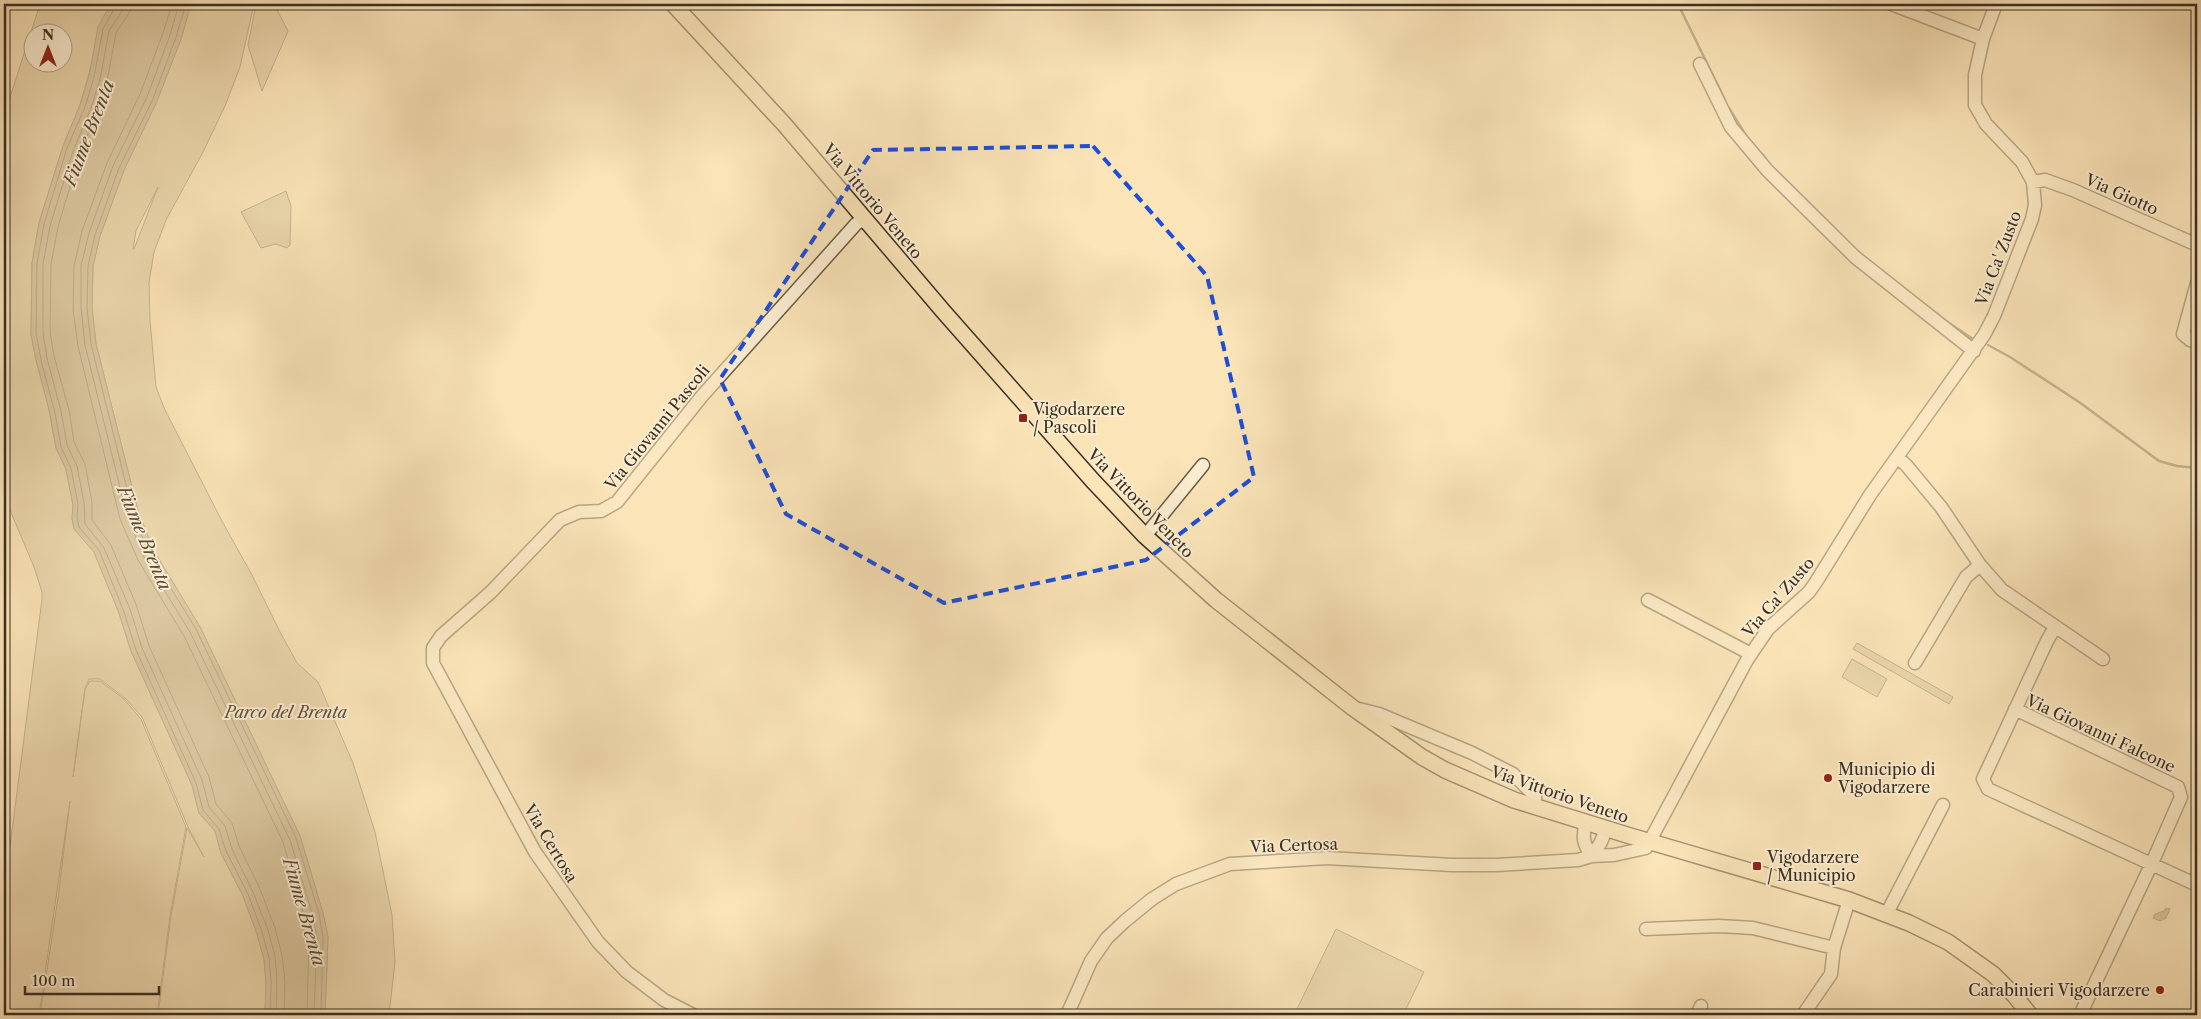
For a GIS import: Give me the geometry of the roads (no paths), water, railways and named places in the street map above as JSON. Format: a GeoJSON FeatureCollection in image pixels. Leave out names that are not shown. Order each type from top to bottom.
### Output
{"type":"FeatureCollection","features":[{"type":"Feature","properties":{"kind":"main road","name":"Via Vittorio Veneto"},"geometry":{"type":"LineString","coordinates":[[673,4],[784,124],[1011,388],[1094,482],[1145,536],[1216,600],[1353,708],[1401,743],[1445,770],[1494,792],[1535,807],[1650,842],[1849,900],[1887,913],[1930,932],[1993,974],[2015,996],[2030,1015]]}},
{"type":"Feature","properties":{"kind":"street"},"geometry":{"type":"LineString","coordinates":[[1891,4],[1983,39]]}},
{"type":"Feature","properties":{"kind":"street","name":"Via Ca' Zusto"},"geometry":{"type":"LineString","coordinates":[[1650,842],[1660,820],[1751,654],[1768,629],[1809,592],[1870,494],[1974,351],[1994,316],[2032,219],[2035,205],[2033,182],[2022,162],[1986,124],[1975,105],[1974,75],[1983,39],[1996,4]]}},
{"type":"Feature","properties":{"kind":"street"},"geometry":{"type":"LineString","coordinates":[[1700,64],[1731,127],[1767,170],[1855,257],[1974,351]]}},
{"type":"Feature","properties":{"kind":"street","name":"Via Giotto"},"geometry":{"type":"LineString","coordinates":[[2033,182],[2045,180],[2073,190],[2197,245]]}},
{"type":"Feature","properties":{"kind":"street","name":"Via Giovanni Pascoli"},"geometry":{"type":"LineString","coordinates":[[433,648],[441,636],[490,592],[560,520],[579,512],[601,511],[617,502],[702,396],[856,224],[865,218]]}},
{"type":"Feature","properties":{"kind":"street"},"geometry":{"type":"LineString","coordinates":[[2197,283],[2183,334],[2190,340],[2197,342]]}},
{"type":"Feature","properties":{"kind":"street"},"geometry":{"type":"LineString","coordinates":[[1897,457],[1941,507],[1980,565],[2002,590],[2103,659]]}},
{"type":"Feature","properties":{"kind":"street"},"geometry":{"type":"LineString","coordinates":[[1145,536],[1203,465]]}},
{"type":"Feature","properties":{"kind":"street"},"geometry":{"type":"LineString","coordinates":[[1915,663],[1966,578],[1980,565]]}},
{"type":"Feature","properties":{"kind":"street"},"geometry":{"type":"LineString","coordinates":[[1648,600],[1751,654]]}},
{"type":"Feature","properties":{"kind":"street"},"geometry":{"type":"LineString","coordinates":[[2015,709],[2055,627]]}},
{"type":"Feature","properties":{"kind":"street","name":"Via Certosa"},"geometry":{"type":"LineString","coordinates":[[433,648],[433,663],[448,693],[535,852],[569,903],[598,942],[627,972],[664,1000],[693,1015]]}},
{"type":"Feature","properties":{"kind":"street"},"geometry":{"type":"LineString","coordinates":[[1353,708],[1362,708],[1386,717],[1495,764],[1512,774],[1528,788],[1535,796],[1535,807]]}},
{"type":"Feature","properties":{"kind":"street","name":"Via Giovanni Falcone"},"geometry":{"type":"LineString","coordinates":[[2080,1015],[2152,863],[2181,797],[2178,787],[2015,709],[1983,779],[1988,789],[2152,863]]}},
{"type":"Feature","properties":{"kind":"street"},"geometry":{"type":"LineString","coordinates":[[1887,913],[1943,805]]}},
{"type":"Feature","properties":{"kind":"street"},"geometry":{"type":"LineString","coordinates":[[1586,822],[1583,834],[1584,845],[1597,855],[1601,842],[1611,830]]}},
{"type":"Feature","properties":{"kind":"street","name":"Via Certosa"},"geometry":{"type":"LineString","coordinates":[[1067,1015],[1091,961],[1107,938],[1125,921],[1152,899],[1176,884],[1230,864],[1327,858],[1452,865],[1497,865],[1578,860],[1597,855],[1641,850],[1646,848],[1650,842]]}},
{"type":"Feature","properties":{"kind":"street"},"geometry":{"type":"LineString","coordinates":[[2152,863],[2197,885]]}},
{"type":"Feature","properties":{"kind":"street"},"geometry":{"type":"LineString","coordinates":[[1803,1015],[1831,974],[1834,948],[1849,900]]}},
{"type":"Feature","properties":{"kind":"street"},"geometry":{"type":"LineString","coordinates":[[1646,929],[1719,926],[1753,928],[1834,948]]}},
{"type":"Feature","properties":{"kind":"water","name":"Fiume Brenta"},"geometry":{"type":"Polygon","coordinates":[[[114,4],[191,4],[181,39],[157,101],[124,170],[100,236],[93,266],[92,308],[96,344],[138,511],[154,551],[200,627],[300,836],[323,913],[328,937],[325,1015],[265,1015],[266,983],[264,959],[243,896],[221,853],[215,831],[199,813],[192,785],[131,651],[119,613],[94,552],[74,529],[72,518],[73,505],[66,469],[56,448],[50,414],[36,360],[31,334],[32,263],[39,223],[63,146],[80,105],[89,76],[98,27],[106,12],[114,4]]]}},
{"type":"Feature","properties":{"kind":"water"},"geometry":{"type":"Polygon","coordinates":[[[2166,908],[2170,909],[2166,918],[2160,921],[2153,918],[2155,914],[2164,911],[2166,908]]]}},
{"type":"Feature","properties":{"kind":"waterway"},"geometry":{"type":"LineString","coordinates":[[1678,4],[1725,100]]}},
{"type":"Feature","properties":{"kind":"waterway"},"geometry":{"type":"LineString","coordinates":[[1729,108],[1747,137]]}},
{"type":"Feature","properties":{"kind":"waterway"},"geometry":{"type":"LineString","coordinates":[[1762,154],[1766,159]]}},
{"type":"Feature","properties":{"kind":"waterway"},"geometry":{"type":"LineString","coordinates":[[1946,321],[1973,339]]}},
{"type":"Feature","properties":{"kind":"waterway"},"geometry":{"type":"LineString","coordinates":[[1988,345],[2010,357],[2079,402],[2159,461],[2177,466],[2197,468]]}},
{"type":"Feature","properties":{"kind":"place","name":"Vigodarzere / Pascoli"},"geometry":{"type":"Point","coordinates":[1023,418]}},
{"type":"Feature","properties":{"kind":"place","name":"Municipio di Vigodarzere"},"geometry":{"type":"Point","coordinates":[1828,778]}},
{"type":"Feature","properties":{"kind":"place","name":"Vigodarzere / Municipio"},"geometry":{"type":"Point","coordinates":[1757,866]}},
{"type":"Feature","properties":{"kind":"place","name":"Carabinieri Vigodarzere"},"geometry":{"type":"Point","coordinates":[2160,990]}},
{"type":"Feature","properties":{"kind":"park label","name":"Parco del Brenta"},"geometry":{"type":"Point","coordinates":[286,712]}}]}
